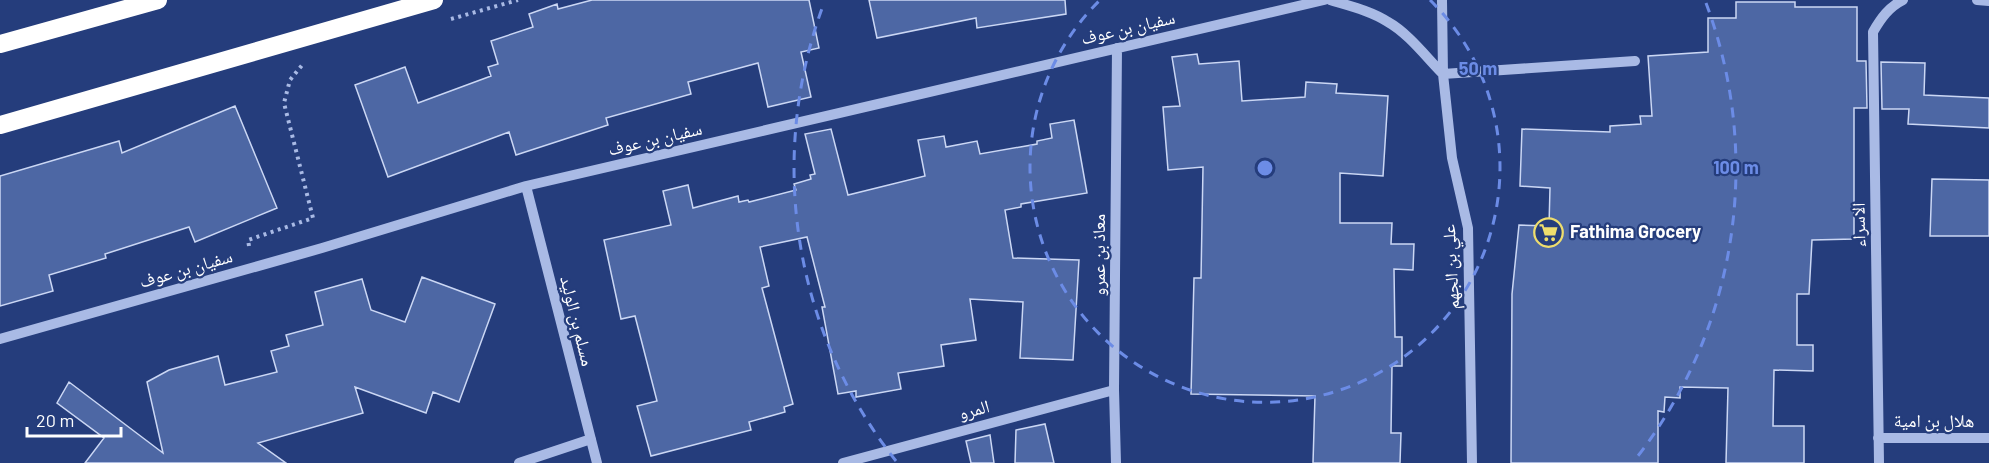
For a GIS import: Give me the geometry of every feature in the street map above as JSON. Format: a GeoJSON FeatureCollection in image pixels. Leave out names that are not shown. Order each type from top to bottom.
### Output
{"type":"FeatureCollection","features":[{"type":"Feature","properties":{"kind":"highway"},"geometry":{"type":"LineString","coordinates":[[0,44],[158,0]]}},
{"type":"Feature","properties":{"kind":"highway"},"geometry":{"type":"LineString","coordinates":[[0,125],[434,0]]}},
{"type":"Feature","properties":{"kind":"street","name":"سفيان بن عوف"},"geometry":{"type":"LineString","coordinates":[[0,339],[252,268],[526,186],[1324,0]]}},
{"type":"Feature","properties":{"kind":"street"},"geometry":{"type":"LineString","coordinates":[[1330,0],[1363,10],[1389,22],[1443,75],[1635,61]]}},
{"type":"Feature","properties":{"kind":"street","name":"علي بن الجهم"},"geometry":{"type":"LineString","coordinates":[[1442,0],[1443,75],[1452,158],[1468,228],[1472,463]]}},
{"type":"Feature","properties":{"kind":"street","name":"الاسراء"},"geometry":{"type":"LineString","coordinates":[[1879,463],[1873,32],[1882,16],[1903,0]]}},
{"type":"Feature","properties":{"kind":"street"},"geometry":{"type":"LineString","coordinates":[[1977,0],[1989,1]]}},
{"type":"Feature","properties":{"kind":"street","name":"معاذ بن عمرو"},"geometry":{"type":"LineString","coordinates":[[1116,463],[1114,390],[1117,48]]}},
{"type":"Feature","properties":{"kind":"street","name":"مسلم بن الوليد"},"geometry":{"type":"LineString","coordinates":[[526,186],[597,463]]}},
{"type":"Feature","properties":{"kind":"street","name":"المرو"},"geometry":{"type":"LineString","coordinates":[[843,463],[1114,390]]}},
{"type":"Feature","properties":{"kind":"street","name":"هلال بن امية"},"geometry":{"type":"LineString","coordinates":[[1878,438],[1989,438]]}},
{"type":"Feature","properties":{"kind":"street"},"geometry":{"type":"LineString","coordinates":[[519,463],[591,439]]}},
{"type":"Feature","properties":{"kind":"path"},"geometry":{"type":"LineString","coordinates":[[440,22],[518,0]]}},
{"type":"Feature","properties":{"kind":"path"},"geometry":{"type":"LineString","coordinates":[[252,268],[248,240],[313,218],[284,103],[290,80],[304,63]]}},
{"type":"Feature","properties":{"kind":"building"},"geometry":{"type":"Polygon","coordinates":[[[592,0],[809,0],[819,48],[801,52],[811,97],[768,107],[758,63],[688,82],[691,94],[606,118],[608,125],[516,155],[509,132],[388,177],[355,85],[405,67],[418,103],[491,76],[488,67],[498,64],[491,41],[533,27],[529,14],[557,4],[558,9],[592,0]]]}},
{"type":"Feature","properties":{"kind":"building"},"geometry":{"type":"Polygon","coordinates":[[[869,0],[1065,0],[1066,14],[977,28],[976,18],[877,38],[869,0]]]}},
{"type":"Feature","properties":{"kind":"building"},"geometry":{"type":"Polygon","coordinates":[[[1736,2],[1795,2],[1795,7],[1857,7],[1857,61],[1866,61],[1867,108],[1854,108],[1854,239],[1812,240],[1809,294],[1797,294],[1797,345],[1813,345],[1813,371],[1774,370],[1773,426],[1804,426],[1804,463],[1726,463],[1728,388],[1680,387],[1680,398],[1665,397],[1664,412],[1658,411],[1658,463],[1511,463],[1512,294],[1519,225],[1549,226],[1550,188],[1520,186],[1522,129],[1610,132],[1610,126],[1641,124],[1640,116],[1652,116],[1648,56],[1708,52],[1708,18],[1736,18],[1736,2]]]}},
{"type":"Feature","properties":{"kind":"building"},"geometry":{"type":"Polygon","coordinates":[[[1197,54],[1199,64],[1239,61],[1242,101],[1305,97],[1306,82],[1337,84],[1336,93],[1388,96],[1383,176],[1340,173],[1340,223],[1392,223],[1391,244],[1414,244],[1413,270],[1394,269],[1395,337],[1402,337],[1402,366],[1392,366],[1391,433],[1401,433],[1400,463],[1313,463],[1315,396],[1191,394],[1194,278],[1201,278],[1203,167],[1168,170],[1163,107],[1180,106],[1172,57],[1197,54]]]}},
{"type":"Feature","properties":{"kind":"building"},"geometry":{"type":"Polygon","coordinates":[[[1881,62],[1925,63],[1924,95],[1989,98],[1989,128],[1908,124],[1909,109],[1882,109],[1881,62]]]}},
{"type":"Feature","properties":{"kind":"building"},"geometry":{"type":"Polygon","coordinates":[[[235,106],[277,208],[195,242],[189,227],[105,254],[106,258],[49,275],[53,291],[0,306],[0,176],[119,141],[122,153],[235,106]]]}},
{"type":"Feature","properties":{"kind":"building"},"geometry":{"type":"Polygon","coordinates":[[[1074,120],[1087,193],[1021,204],[1021,207],[1005,210],[1013,258],[1079,260],[1073,360],[1020,358],[1023,302],[970,299],[976,340],[941,345],[944,366],[898,373],[901,389],[856,397],[856,391],[838,394],[822,307],[825,307],[807,237],[760,247],[769,286],[762,288],[793,404],[784,407],[785,412],[749,422],[751,430],[651,456],[637,406],[657,401],[635,316],[621,319],[604,240],[671,225],[663,191],[688,185],[693,208],[738,196],[739,202],[748,200],[749,202],[796,190],[794,184],[811,179],[810,175],[815,174],[805,134],[831,129],[848,195],[925,176],[918,140],[944,136],[946,147],[977,141],[980,154],[1037,144],[1037,141],[1052,138],[1050,124],[1074,120]]]}},
{"type":"Feature","properties":{"kind":"building"},"geometry":{"type":"Polygon","coordinates":[[[1932,179],[1989,180],[1989,236],[1930,236],[1932,179]]]}},
{"type":"Feature","properties":{"kind":"building"},"geometry":{"type":"Polygon","coordinates":[[[422,277],[495,304],[459,402],[433,392],[426,413],[355,387],[363,413],[258,443],[286,463],[85,463],[104,438],[57,403],[69,382],[163,453],[147,382],[169,370],[218,356],[225,385],[277,372],[271,351],[289,346],[286,335],[323,325],[315,292],[362,279],[371,310],[405,322],[422,277]]]}},
{"type":"Feature","properties":{"kind":"building"},"geometry":{"type":"Polygon","coordinates":[[[1045,424],[1054,463],[1015,463],[1016,430],[1045,424]]]}},
{"type":"Feature","properties":{"kind":"building"},"geometry":{"type":"Polygon","coordinates":[[[990,435],[994,463],[971,463],[966,441],[990,435]]]}},
{"type":"Feature","properties":{"kind":"place","name":"Fathima Grocery"},"geometry":{"type":"Point","coordinates":[1549,232]}}]}
